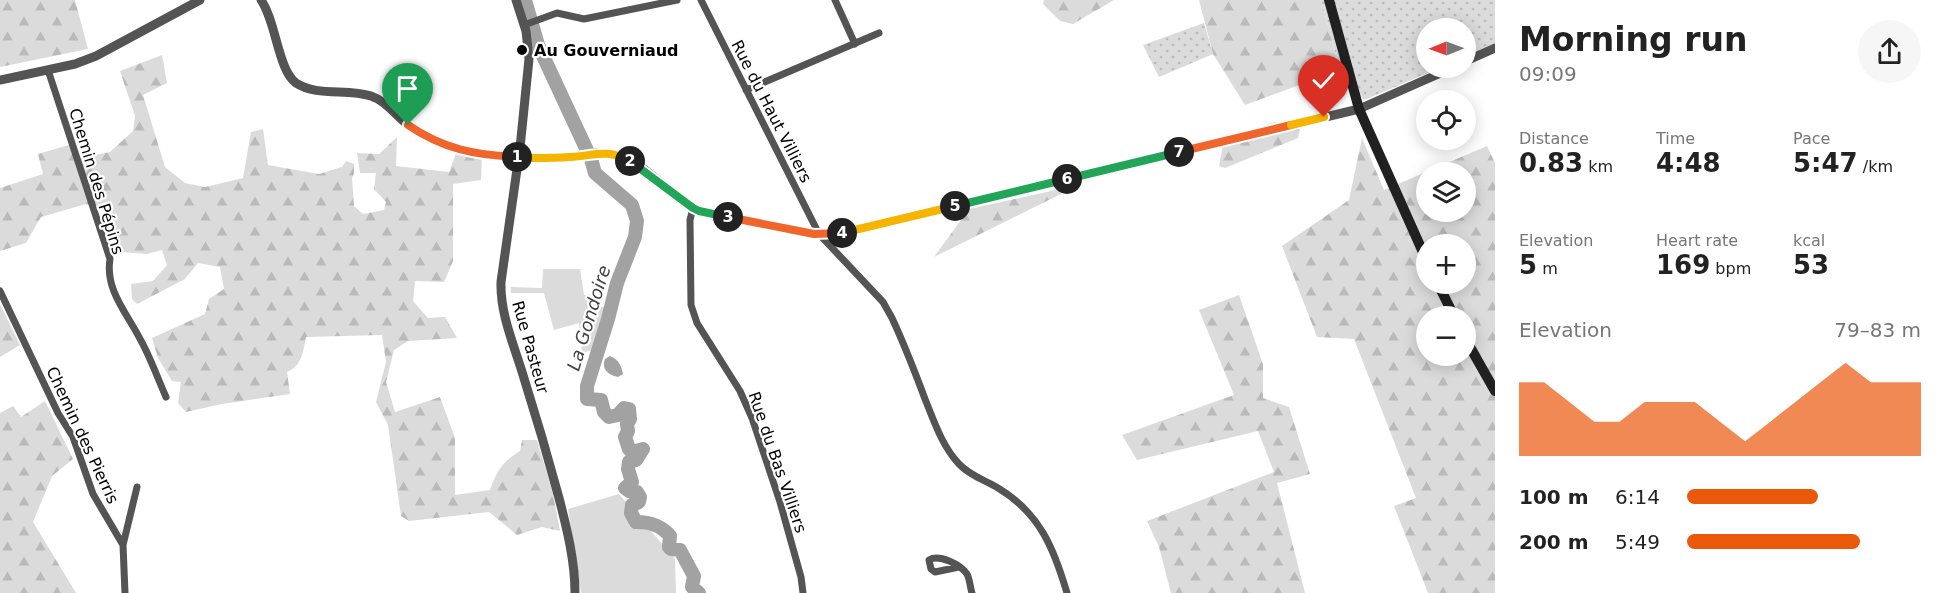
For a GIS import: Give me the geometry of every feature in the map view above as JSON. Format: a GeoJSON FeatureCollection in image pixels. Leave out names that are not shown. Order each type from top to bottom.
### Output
{"type":"FeatureCollection","features":[{"type":"Feature","properties":{"kind":"main road"},"geometry":{"type":"LineString","coordinates":[[1329,0],[1359,110],[1416,237]]}},
{"type":"Feature","properties":{"kind":"main road"},"geometry":{"type":"LineString","coordinates":[[1476,358],[1495,391]]}},
{"type":"Feature","properties":{"kind":"street"},"geometry":{"type":"LineString","coordinates":[[0,80],[75,64],[96,56],[200,0]]}},
{"type":"Feature","properties":{"kind":"street"},"geometry":{"type":"LineString","coordinates":[[261,0],[267,8],[286,70],[294,82],[308,89],[373,97],[408,125],[439,143],[489,156],[519,158],[609,153],[627,159],[648,172],[699,211],[819,234],[843,232],[1359,110],[1430,78]]}},
{"type":"Feature","properties":{"kind":"street","name":"Rue Pasteur"},"geometry":{"type":"LineString","coordinates":[[516,0],[529,23],[529,59],[519,158],[501,282],[502,298],[507,323],[561,508],[572,556],[575,593]]}},
{"type":"Feature","properties":{"kind":"street"},"geometry":{"type":"LineString","coordinates":[[529,23],[557,13],[584,19],[677,0]]}},
{"type":"Feature","properties":{"kind":"street","name":"Rue du Haut Villiers"},"geometry":{"type":"LineString","coordinates":[[701,0],[819,234],[883,302],[892,318],[947,448],[959,464],[975,477],[998,488],[1034,519],[1046,535],[1058,560],[1067,593]]}},
{"type":"Feature","properties":{"kind":"street"},"geometry":{"type":"LineString","coordinates":[[836,0],[855,44]]}},
{"type":"Feature","properties":{"kind":"street"},"geometry":{"type":"LineString","coordinates":[[746,90],[879,33]]}},
{"type":"Feature","properties":{"kind":"street"},"geometry":{"type":"LineString","coordinates":[[1476,57],[1495,48]]}},
{"type":"Feature","properties":{"kind":"street","name":"Chemin des Pépins"},"geometry":{"type":"LineString","coordinates":[[48,70],[110,259],[108,269],[110,281],[117,299],[140,338],[166,398]]}},
{"type":"Feature","properties":{"kind":"street","name":"Rue du Bas Villiers"},"geometry":{"type":"LineString","coordinates":[[693,208],[690,220],[691,305],[697,323],[740,391],[752,418],[780,502],[803,593]]}},
{"type":"Feature","properties":{"kind":"street","name":"Chemin des Pierris"},"geometry":{"type":"LineString","coordinates":[[0,291],[58,413],[73,437],[93,494],[123,545],[125,593]]}},
{"type":"Feature","properties":{"kind":"street"},"geometry":{"type":"LineString","coordinates":[[123,545],[137,487]]}},
{"type":"Feature","properties":{"kind":"street"},"geometry":{"type":"LineString","coordinates":[[959,567],[967,575],[972,593]]}},
{"type":"Feature","properties":{"kind":"green space"},"geometry":{"type":"Polygon","coordinates":[[[0,0],[75,0],[88,49],[0,67],[0,0]]]}},
{"type":"Feature","properties":{"kind":"green space"},"geometry":{"type":"Polygon","coordinates":[[[1044,0],[1114,0],[1073,24],[1060,21],[1043,4],[1044,0]]]}},
{"type":"Feature","properties":{"kind":"green space"},"geometry":{"type":"Polygon","coordinates":[[[1199,0],[1321,0],[1340,70],[1245,105],[1213,54],[1199,0]]]}},
{"type":"Feature","properties":{"kind":"green space"},"geometry":{"type":"Polygon","coordinates":[[[1321,0],[1495,0],[1495,44],[1476,53],[1476,18],[1416,18],[1416,78],[1364,100],[1340,70],[1321,0]]]}},
{"type":"Feature","properties":{"kind":"green space"},"geometry":{"type":"Polygon","coordinates":[[[1204,23],[1213,54],[1159,77],[1143,45],[1204,23]]]}},
{"type":"Feature","properties":{"kind":"green space"},"geometry":{"type":"Polygon","coordinates":[[[162,55],[167,83],[143,95],[165,167],[185,183],[205,187],[243,178],[251,132],[263,129],[268,165],[319,174],[342,167],[346,161],[354,164],[352,178],[354,206],[363,214],[384,210],[386,202],[374,189],[376,173],[360,173],[357,153],[379,154],[397,137],[396,166],[449,172],[458,148],[482,153],[481,180],[453,184],[453,261],[444,282],[415,281],[413,301],[428,318],[445,317],[457,338],[408,341],[394,350],[386,382],[395,412],[440,397],[455,438],[455,495],[490,490],[500,468],[520,451],[522,440],[537,440],[553,494],[560,531],[542,527],[517,535],[489,512],[409,521],[401,516],[388,425],[376,402],[386,362],[382,335],[306,337],[299,362],[287,372],[290,394],[186,412],[178,403],[181,382],[172,381],[158,358],[152,338],[205,314],[209,299],[224,289],[220,267],[198,263],[185,279],[137,304],[132,299],[131,284],[153,281],[167,265],[162,250],[147,254],[121,252],[111,240],[112,218],[98,207],[86,204],[41,217],[26,243],[0,251],[0,188],[43,174],[38,154],[72,144],[84,163],[95,155],[110,152],[133,131],[135,116],[120,71],[162,55]]]}},
{"type":"Feature","properties":{"kind":"green space"},"geometry":{"type":"Polygon","coordinates":[[[1274,122],[1300,129],[1298,138],[1225,168],[1219,166],[1223,145],[1274,122]]]}},
{"type":"Feature","properties":{"kind":"green space"},"geometry":{"type":"Polygon","coordinates":[[[1362,138],[1384,190],[1416,176],[1416,222],[1476,222],[1476,162],[1449,162],[1487,146],[1495,163],[1495,593],[1428,593],[1394,506],[1416,498],[1354,339],[1317,337],[1282,246],[1349,200],[1362,138]]]}},
{"type":"Feature","properties":{"kind":"green space"},"geometry":{"type":"Polygon","coordinates":[[[1060,189],[1061,194],[934,257],[969,209],[1060,189]]]}},
{"type":"Feature","properties":{"kind":"green space"},"geometry":{"type":"Polygon","coordinates":[[[543,269],[580,269],[584,295],[594,294],[598,308],[610,305],[596,349],[582,353],[579,323],[554,330],[544,293],[511,293],[511,287],[542,288],[543,269]]]}},
{"type":"Feature","properties":{"kind":"green space"},"geometry":{"type":"Polygon","coordinates":[[[1239,295],[1263,364],[1263,398],[1289,407],[1310,474],[1277,483],[1305,593],[1171,593],[1159,547],[1147,521],[1274,472],[1258,431],[1137,460],[1122,435],[1234,395],[1199,310],[1239,295]]]}},
{"type":"Feature","properties":{"kind":"green space"},"geometry":{"type":"Polygon","coordinates":[[[0,304],[20,345],[0,357],[0,304]]]}},
{"type":"Feature","properties":{"kind":"green space"},"geometry":{"type":"Polygon","coordinates":[[[45,401],[73,459],[52,476],[33,522],[76,593],[0,593],[0,413],[13,406],[21,417],[45,401]]]}},
{"type":"Feature","properties":{"kind":"green space"},"geometry":{"type":"Polygon","coordinates":[[[619,494],[675,559],[676,593],[581,593],[568,509],[619,494]]]}},
{"type":"Feature","properties":{"kind":"shaded area"},"geometry":{"type":"Polygon","coordinates":[[[610,356],[618,361],[621,368],[623,374],[618,377],[611,375],[605,369],[605,359],[610,356]]]}},
{"type":"Feature","properties":{"kind":"waterway","name":"La Gondoire"},"geometry":{"type":"LineString","coordinates":[[525,0],[538,45],[591,159],[595,173],[632,205],[637,221],[635,237],[617,283],[587,386],[587,399],[601,400],[604,412],[609,417],[618,415],[624,408],[629,409],[630,419],[625,437],[629,449],[632,452],[643,449],[636,460],[629,462],[628,469],[632,482],[625,488],[637,492],[640,497],[639,502],[632,505],[631,513],[636,522],[655,525],[670,536],[669,547],[680,550],[694,576],[692,587],[699,593]]}},
{"type":"Feature","properties":{"kind":"place","name":"Au Gouverniaud"},"geometry":{"type":"Point","coordinates":[522,50]}},
{"type":"Feature","properties":{"kind":"route"},"geometry":{"type":"LineString","coordinates":[[408,125],[423,136],[439,143],[489,156],[532,158],[609,153],[627,159],[648,172],[673,194],[699,211],[814,234],[824,234],[843,232],[997,196],[1324,117]]}}]}
